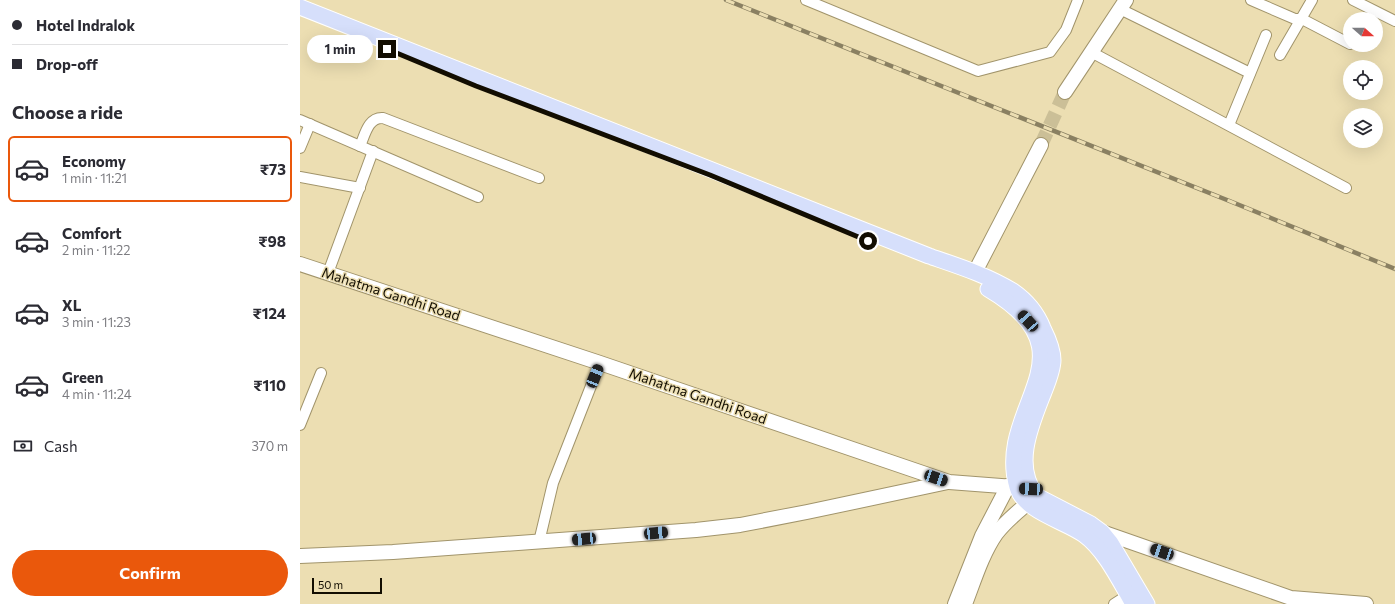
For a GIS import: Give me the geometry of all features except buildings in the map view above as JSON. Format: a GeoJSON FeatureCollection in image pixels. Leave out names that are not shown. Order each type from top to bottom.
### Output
{"type":"FeatureCollection","features":[{"type":"Feature","properties":{"kind":"main road"},"geometry":{"type":"LineString","coordinates":[[300,7],[377,36],[929,256],[975,272],[1013,292],[1028,304],[1038,317],[1050,342],[1053,361],[1048,381],[1029,431],[1026,456],[1027,478],[1024,492]]}},
{"type":"Feature","properties":{"kind":"main road"},"geometry":{"type":"LineString","coordinates":[[300,14],[476,86],[710,175],[894,252],[961,276],[983,286],[1003,298],[1017,308],[1028,321],[1037,336],[1041,350],[1041,363],[1027,411],[1015,441],[1014,451],[1024,492],[1085,535],[1106,560],[1131,600]]}},
{"type":"Feature","properties":{"kind":"main road"},"geometry":{"type":"LineString","coordinates":[[1024,492],[1091,524],[1102,532],[1111,543],[1147,604]]}},
{"type":"Feature","properties":{"kind":"street"},"geometry":{"type":"LineString","coordinates":[[806,0],[978,71],[1050,52],[1066,30],[1078,0]]}},
{"type":"Feature","properties":{"kind":"street"},"geometry":{"type":"LineString","coordinates":[[1251,0],[1295,19],[1302,19],[1343,41]]}},
{"type":"Feature","properties":{"kind":"street"},"geometry":{"type":"LineString","coordinates":[[1280,55],[1312,0]]}},
{"type":"Feature","properties":{"kind":"street"},"geometry":{"type":"LineString","coordinates":[[1353,0],[1395,21]]}},
{"type":"Feature","properties":{"kind":"street"},"geometry":{"type":"LineString","coordinates":[[1065,92],[1123,5],[1250,73]]}},
{"type":"Feature","properties":{"kind":"street"},"geometry":{"type":"LineString","coordinates":[[1228,125],[1266,35]]}},
{"type":"Feature","properties":{"kind":"street"},"geometry":{"type":"LineString","coordinates":[[1091,52],[1346,188]]}},
{"type":"Feature","properties":{"kind":"street"},"geometry":{"type":"LineString","coordinates":[[360,146],[371,121],[376,117],[383,118],[539,178]]}},
{"type":"Feature","properties":{"kind":"street"},"geometry":{"type":"LineString","coordinates":[[300,120],[478,197]]}},
{"type":"Feature","properties":{"kind":"street"},"geometry":{"type":"LineString","coordinates":[[300,148],[310,124]]}},
{"type":"Feature","properties":{"kind":"street"},"geometry":{"type":"LineString","coordinates":[[975,272],[1041,145]]}},
{"type":"Feature","properties":{"kind":"street"},"geometry":{"type":"LineString","coordinates":[[328,273],[373,151]]}},
{"type":"Feature","properties":{"kind":"street"},"geometry":{"type":"LineString","coordinates":[[300,177],[360,188]]}},
{"type":"Feature","properties":{"kind":"street","name":"Mahatma Gandhi Road"},"geometry":{"type":"LineString","coordinates":[[300,264],[600,363],[949,482],[1024,492]]}},
{"type":"Feature","properties":{"kind":"street"},"geometry":{"type":"LineString","coordinates":[[539,542],[553,483],[600,363]]}},
{"type":"Feature","properties":{"kind":"street"},"geometry":{"type":"LineString","coordinates":[[300,425],[321,373]]}},
{"type":"Feature","properties":{"kind":"street"},"geometry":{"type":"LineString","coordinates":[[300,557],[539,542],[696,530],[740,525],[949,482]]}},
{"type":"Feature","properties":{"kind":"street"},"geometry":{"type":"LineString","coordinates":[[969,602],[993,540],[1005,524],[1024,492]]}},
{"type":"Feature","properties":{"kind":"street"},"geometry":{"type":"LineString","coordinates":[[955,604],[982,536],[1024,492]]}},
{"type":"Feature","properties":{"kind":"street"},"geometry":{"type":"LineString","coordinates":[[1085,535],[1102,532],[1293,601],[1365,604]]}},
{"type":"Feature","properties":{"kind":"street"},"geometry":{"type":"LineString","coordinates":[[1114,604],[1131,600]]}},
{"type":"Feature","properties":{"kind":"tunnel"},"geometry":{"type":"LineString","coordinates":[[1041,145],[1065,92]]}},
{"type":"Feature","properties":{"kind":"railway"},"geometry":{"type":"LineString","coordinates":[[726,0],[1232,202],[1395,269]]}},
{"type":"Feature","properties":{"kind":"route"},"geometry":{"type":"LineString","coordinates":[[387,49],[476,86],[710,175],[868,241]]}}]}
